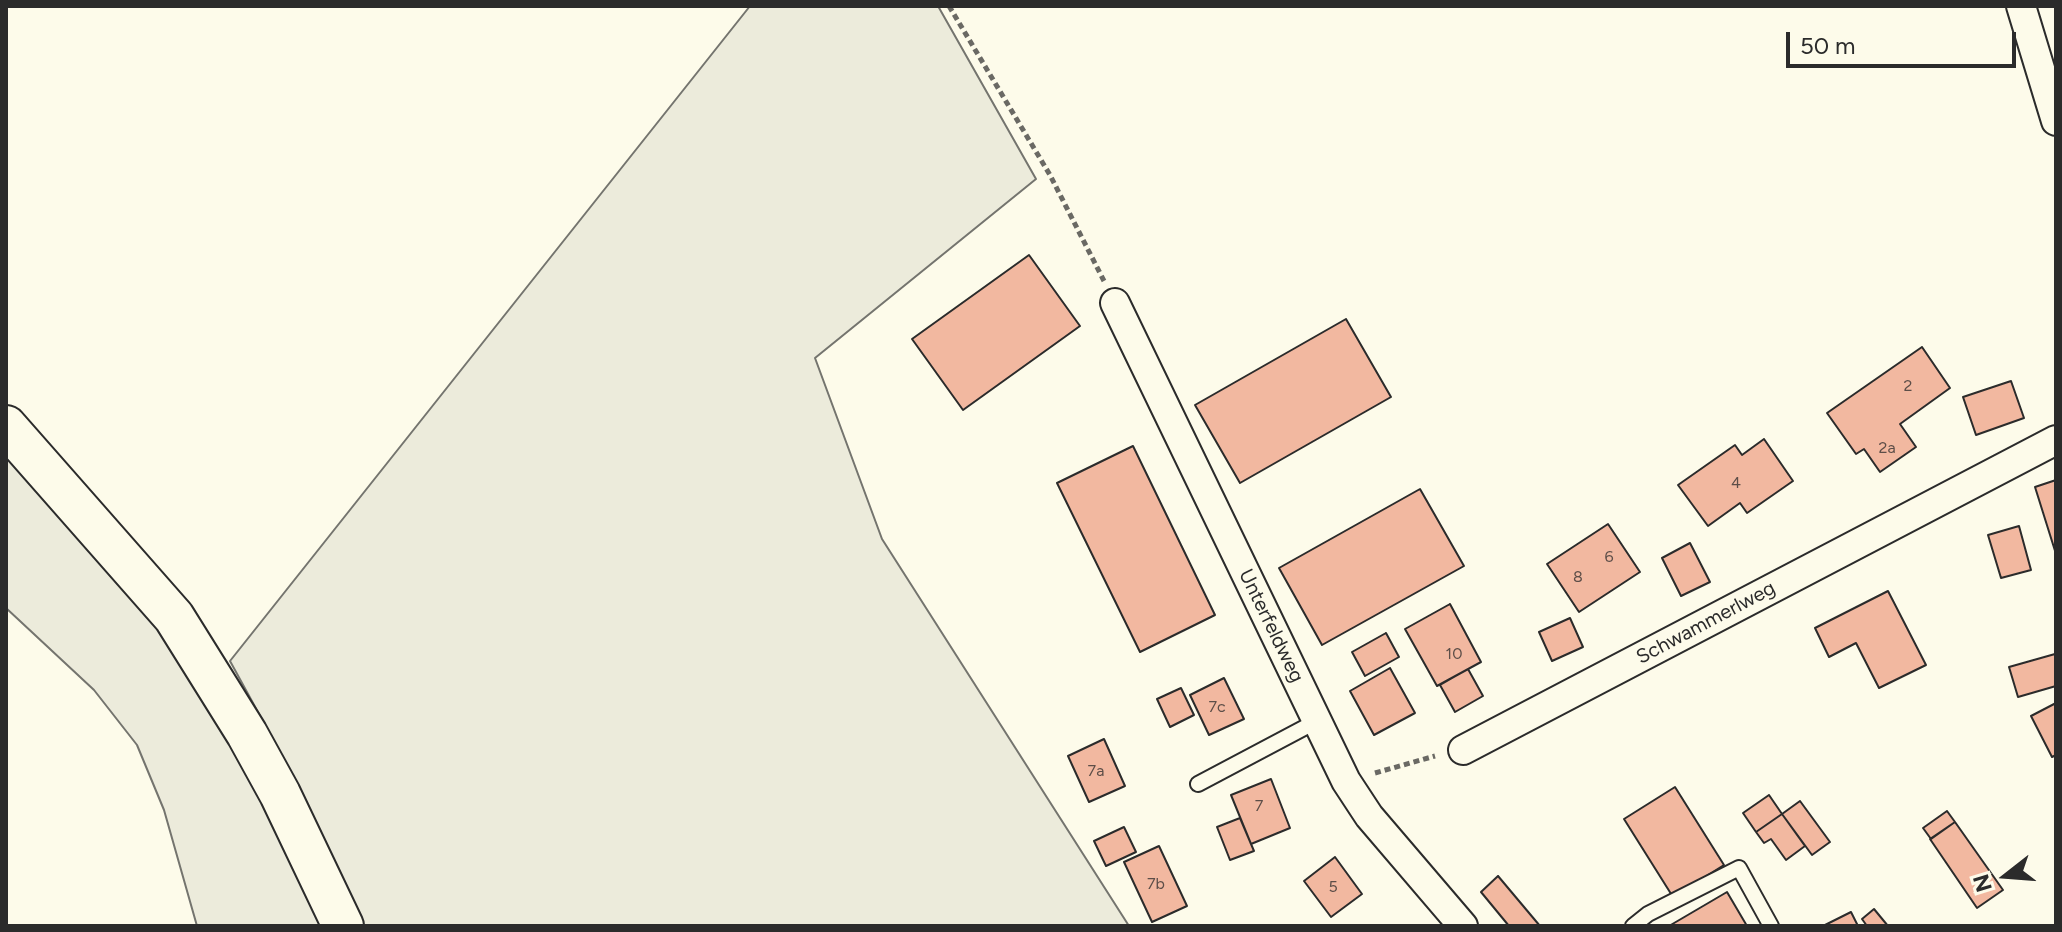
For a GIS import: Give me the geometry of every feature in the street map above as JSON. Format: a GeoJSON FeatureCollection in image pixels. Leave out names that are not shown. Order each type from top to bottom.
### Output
{"type":"FeatureCollection","features":[{"type":"Feature","properties":{"kind":"main road"},"geometry":{"type":"LineString","coordinates":[[6,426],[174,617],[247,734],[280,794],[343,926]]}},
{"type":"Feature","properties":{"kind":"street"},"geometry":{"type":"LineString","coordinates":[[2021,6],[2056,121]]}},
{"type":"Feature","properties":{"kind":"street","name":"Unterfeldweg"},"geometry":{"type":"LineString","coordinates":[[1115,303],[1346,781],[1369,816],[1463,926]]}},
{"type":"Feature","properties":{"kind":"street","name":"Schwammerlweg"},"geometry":{"type":"LineString","coordinates":[[1463,750],[2056,440]]}},
{"type":"Feature","properties":{"kind":"lane"},"geometry":{"type":"LineString","coordinates":[[1198,784],[1317,721]]}},
{"type":"Feature","properties":{"kind":"lane"},"geometry":{"type":"LineString","coordinates":[[1633,926],[1648,914],[1739,868],[1771,926]]}},
{"type":"Feature","properties":{"kind":"path"},"geometry":{"type":"LineString","coordinates":[[949,6],[1050,175],[1115,303]]}},
{"type":"Feature","properties":{"kind":"path"},"geometry":{"type":"LineString","coordinates":[[1346,781],[1463,750]]}},
{"type":"Feature","properties":{"kind":"shaded area"},"geometry":{"type":"Polygon","coordinates":[[[750,6],[938,6],[1036,179],[815,358],[882,539],[1129,926],[363,926],[300,789],[230,661],[750,6]]]}},
{"type":"Feature","properties":{"kind":"shaded area"},"geometry":{"type":"Polygon","coordinates":[[[6,454],[150,616],[232,731],[326,926],[197,926],[164,810],[137,745],[94,690],[6,608],[6,454]]]}},
{"type":"Feature","properties":{"kind":"building"},"geometry":{"type":"Polygon","coordinates":[[[1029,255],[1080,326],[963,410],[912,339],[1029,255]]]}},
{"type":"Feature","properties":{"kind":"building"},"geometry":{"type":"Polygon","coordinates":[[[1346,319],[1391,397],[1240,483],[1195,405],[1346,319]]]}},
{"type":"Feature","properties":{"kind":"building"},"geometry":{"type":"Polygon","coordinates":[[[1922,347],[1950,388],[1900,424],[1916,447],[1880,472],[1864,449],[1856,454],[1827,413],[1922,347]]]}},
{"type":"Feature","properties":{"kind":"building"},"geometry":{"type":"Polygon","coordinates":[[[2011,381],[2024,418],[1976,435],[1963,397],[2011,381]]]}},
{"type":"Feature","properties":{"kind":"building"},"geometry":{"type":"Polygon","coordinates":[[[1764,439],[1793,481],[1747,513],[1740,503],[1708,526],[1678,485],[1735,445],[1742,455],[1764,439]]]}},
{"type":"Feature","properties":{"kind":"building"},"geometry":{"type":"Polygon","coordinates":[[[1133,446],[1215,615],[1140,652],[1057,483],[1133,446]]]}},
{"type":"Feature","properties":{"kind":"building"},"geometry":{"type":"Polygon","coordinates":[[[2056,480],[2056,554],[2035,487],[2056,480]]]}},
{"type":"Feature","properties":{"kind":"building"},"geometry":{"type":"Polygon","coordinates":[[[1420,489],[1464,566],[1322,645],[1279,568],[1420,489]]]}},
{"type":"Feature","properties":{"kind":"building"},"geometry":{"type":"Polygon","coordinates":[[[1608,524],[1640,572],[1579,612],[1547,564],[1608,524]]]}},
{"type":"Feature","properties":{"kind":"building"},"geometry":{"type":"Polygon","coordinates":[[[2019,526],[2031,570],[2001,578],[1988,535],[2019,526]]]}},
{"type":"Feature","properties":{"kind":"building"},"geometry":{"type":"Polygon","coordinates":[[[1690,543],[1710,582],[1681,596],[1662,558],[1690,543]]]}},
{"type":"Feature","properties":{"kind":"building"},"geometry":{"type":"Polygon","coordinates":[[[1888,591],[1926,665],[1879,688],[1856,643],[1829,657],[1815,628],[1888,591]]]}},
{"type":"Feature","properties":{"kind":"building"},"geometry":{"type":"Polygon","coordinates":[[[1450,604],[1481,662],[1437,686],[1405,629],[1450,604]]]}},
{"type":"Feature","properties":{"kind":"building"},"geometry":{"type":"Polygon","coordinates":[[[1570,618],[1583,647],[1552,661],[1539,632],[1570,618]]]}},
{"type":"Feature","properties":{"kind":"building"},"geometry":{"type":"Polygon","coordinates":[[[1386,633],[1399,657],[1365,676],[1352,652],[1386,633]]]}},
{"type":"Feature","properties":{"kind":"building"},"geometry":{"type":"Polygon","coordinates":[[[2055,654],[2056,686],[2018,697],[2009,667],[2055,654]]]}},
{"type":"Feature","properties":{"kind":"building"},"geometry":{"type":"Polygon","coordinates":[[[1390,668],[1415,713],[1374,735],[1350,691],[1390,668]]]}},
{"type":"Feature","properties":{"kind":"building"},"geometry":{"type":"Polygon","coordinates":[[[1468,669],[1483,696],[1455,712],[1440,685],[1468,669]]]}},
{"type":"Feature","properties":{"kind":"building"},"geometry":{"type":"Polygon","coordinates":[[[1224,678],[1244,719],[1209,735],[1190,695],[1224,678]]]}},
{"type":"Feature","properties":{"kind":"building"},"geometry":{"type":"Polygon","coordinates":[[[1181,688],[1194,715],[1170,727],[1157,699],[1181,688]]]}},
{"type":"Feature","properties":{"kind":"building"},"geometry":{"type":"Polygon","coordinates":[[[2056,703],[2056,755],[2052,757],[2031,716],[2056,703]]]}},
{"type":"Feature","properties":{"kind":"building"},"geometry":{"type":"Polygon","coordinates":[[[1104,739],[1125,786],[1089,802],[1068,756],[1104,739]]]}},
{"type":"Feature","properties":{"kind":"building"},"geometry":{"type":"Polygon","coordinates":[[[1271,779],[1290,828],[1251,844],[1231,795],[1271,779]]]}},
{"type":"Feature","properties":{"kind":"building"},"geometry":{"type":"Polygon","coordinates":[[[1675,787],[1724,865],[1673,897],[1624,819],[1675,787]]]}},
{"type":"Feature","properties":{"kind":"building"},"geometry":{"type":"Polygon","coordinates":[[[1769,795],[1782,814],[1756,832],[1743,813],[1769,795]]]}},
{"type":"Feature","properties":{"kind":"building"},"geometry":{"type":"Polygon","coordinates":[[[1800,801],[1830,842],[1812,855],[1782,814],[1800,801]]]}},
{"type":"Feature","properties":{"kind":"building"},"geometry":{"type":"Polygon","coordinates":[[[1947,811],[1955,822],[1931,839],[1923,828],[1947,811]]]}},
{"type":"Feature","properties":{"kind":"building"},"geometry":{"type":"Polygon","coordinates":[[[1782,814],[1805,846],[1786,860],[1771,839],[1764,843],[1756,832],[1782,814]]]}},
{"type":"Feature","properties":{"kind":"building"},"geometry":{"type":"Polygon","coordinates":[[[1240,818],[1254,851],[1230,860],[1217,827],[1240,818]]]}},
{"type":"Feature","properties":{"kind":"building"},"geometry":{"type":"Polygon","coordinates":[[[1955,822],[2003,890],[1977,908],[1930,839],[1955,822]]]}},
{"type":"Feature","properties":{"kind":"building"},"geometry":{"type":"Polygon","coordinates":[[[1124,827],[1136,852],[1106,866],[1094,841],[1124,827]]]}},
{"type":"Feature","properties":{"kind":"building"},"geometry":{"type":"Polygon","coordinates":[[[1159,846],[1187,906],[1152,922],[1124,862],[1159,846]]]}},
{"type":"Feature","properties":{"kind":"building"},"geometry":{"type":"Polygon","coordinates":[[[1335,857],[1362,894],[1331,917],[1304,881],[1335,857]]]}},
{"type":"Feature","properties":{"kind":"building"},"geometry":{"type":"Polygon","coordinates":[[[1498,876],[1540,926],[1509,926],[1481,892],[1498,876]]]}},
{"type":"Feature","properties":{"kind":"building"},"geometry":{"type":"Polygon","coordinates":[[[1727,892],[1747,926],[1669,926],[1727,892]]]}},
{"type":"Feature","properties":{"kind":"building"},"geometry":{"type":"Polygon","coordinates":[[[1874,909],[1888,926],[1867,926],[1862,919],[1874,909]]]}},
{"type":"Feature","properties":{"kind":"building"},"geometry":{"type":"Polygon","coordinates":[[[1851,912],[1858,926],[1823,926],[1851,912]]]}}]}
